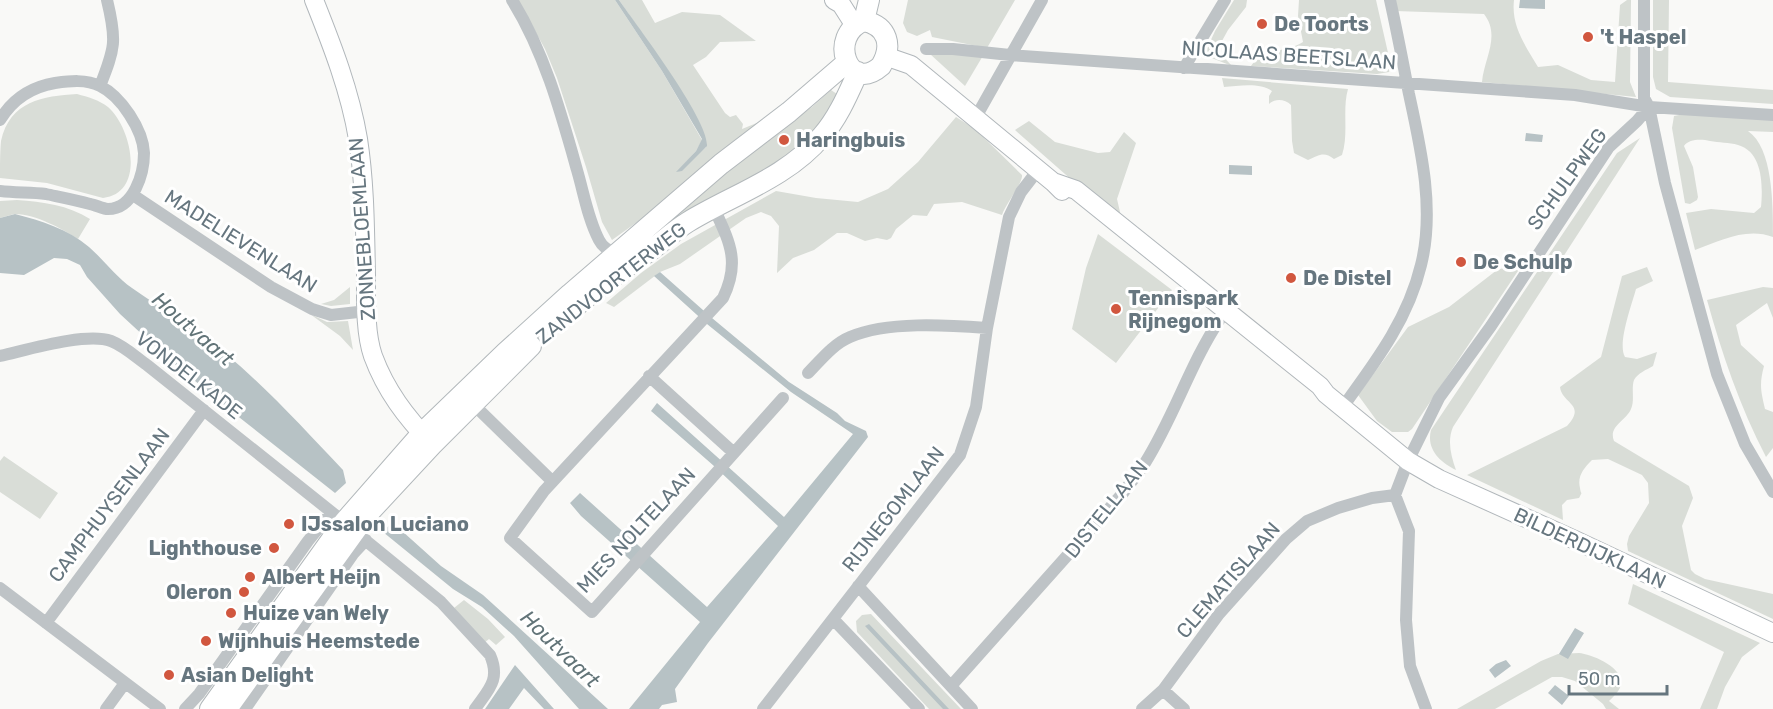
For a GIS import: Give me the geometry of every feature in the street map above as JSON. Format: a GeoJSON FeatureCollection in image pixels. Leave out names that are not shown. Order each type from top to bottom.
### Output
{"type":"FeatureCollection","features":[{"type":"Feature","properties":{"kind":"main road"},"geometry":{"type":"LineString","coordinates":[[859,23],[877,25],[885,33],[888,46],[880,66],[866,74],[852,68],[845,43],[847,37],[859,23],[869,0]]}},
{"type":"Feature","properties":{"kind":"main road","name":"ZANDVOORTERWEG"},"geometry":{"type":"LineString","coordinates":[[349,526],[427,439],[471,403],[730,158],[789,112],[852,68]]}},
{"type":"Feature","properties":{"kind":"main road","name":"ZANDVOORTERWEG"},"geometry":{"type":"LineString","coordinates":[[625,258],[771,178],[803,156],[828,129],[847,96],[852,68]]}},
{"type":"Feature","properties":{"kind":"main road"},"geometry":{"type":"LineString","coordinates":[[210,709],[349,526]]}},
{"type":"Feature","properties":{"kind":"main road"},"geometry":{"type":"LineString","coordinates":[[227,709],[349,526]]}},
{"type":"Feature","properties":{"kind":"street"},"geometry":{"type":"LineString","coordinates":[[100,86],[113,52],[114,41],[106,0]]}},
{"type":"Feature","properties":{"kind":"street","name":"ZONNEBLOEMLAAN"},"geometry":{"type":"LineString","coordinates":[[314,0],[330,38],[346,88],[357,138],[365,221],[366,311],[372,355],[385,383],[406,418],[427,439]]}},
{"type":"Feature","properties":{"kind":"street"},"geometry":{"type":"LineString","coordinates":[[512,0],[543,64],[599,241],[606,249],[625,258]]}},
{"type":"Feature","properties":{"kind":"street"},"geometry":{"type":"LineString","coordinates":[[834,0],[859,23]]}},
{"type":"Feature","properties":{"kind":"street"},"geometry":{"type":"LineString","coordinates":[[976,117],[1042,0]]}},
{"type":"Feature","properties":{"kind":"street"},"geometry":{"type":"LineString","coordinates":[[1184,68],[1225,0]]}},
{"type":"Feature","properties":{"kind":"street"},"geometry":{"type":"LineString","coordinates":[[1342,408],[1373,367],[1403,315],[1421,265],[1426,222],[1422,155],[1390,0]]}},
{"type":"Feature","properties":{"kind":"street"},"geometry":{"type":"LineString","coordinates":[[1644,0],[1644,98],[1649,107],[1665,183],[1717,374],[1745,444],[1773,492]]}},
{"type":"Feature","properties":{"kind":"street","name":"NICOLAAS BEETSLAAN"},"geometry":{"type":"LineString","coordinates":[[926,49],[953,49],[1184,68],[1575,95],[1649,107],[1773,115]]}},
{"type":"Feature","properties":{"kind":"street","name":"BILDERDIJKLAAN"},"geometry":{"type":"LineString","coordinates":[[885,56],[911,65],[1053,182],[1070,200],[1225,316],[1301,385],[1326,394],[1408,461],[1439,479],[1773,633]]}},
{"type":"Feature","properties":{"kind":"street"},"geometry":{"type":"LineString","coordinates":[[0,120],[7,109],[24,94],[44,85],[70,81],[85,82],[100,86],[116,99],[139,132],[144,151],[142,170],[133,195],[122,204],[108,209],[90,203],[42,194],[0,191]]}},
{"type":"Feature","properties":{"kind":"street","name":"SCHULPWEG"},"geometry":{"type":"LineString","coordinates":[[1408,461],[1439,398],[1491,326],[1609,147],[1649,107]]}},
{"type":"Feature","properties":{"kind":"street","name":"RIJNEGOMLAAN"},"geometry":{"type":"LineString","coordinates":[[763,709],[960,455],[976,407],[987,328],[1009,217],[1021,192],[1038,170]]}},
{"type":"Feature","properties":{"kind":"street","name":"MADELIEVENLAAN"},"geometry":{"type":"LineString","coordinates":[[133,195],[271,287],[312,309],[331,315],[366,311]]}},
{"type":"Feature","properties":{"kind":"street"},"geometry":{"type":"LineString","coordinates":[[471,403],[552,481],[723,298],[733,271],[732,251],[715,210]]}},
{"type":"Feature","properties":{"kind":"street","name":"DISTELLAAN"},"geometry":{"type":"LineString","coordinates":[[951,686],[1123,493],[1145,463],[1205,341],[1225,316]]}},
{"type":"Feature","properties":{"kind":"street"},"geometry":{"type":"LineString","coordinates":[[808,373],[826,354],[848,338],[878,328],[948,325],[987,328]]}},
{"type":"Feature","properties":{"kind":"street","name":"VONDELKADE"},"geometry":{"type":"LineString","coordinates":[[0,356],[80,339],[102,339],[114,342],[147,364],[441,602],[490,655],[495,674],[494,682],[475,709]]}},
{"type":"Feature","properties":{"kind":"street"},"geometry":{"type":"LineString","coordinates":[[649,376],[730,457]]}},
{"type":"Feature","properties":{"kind":"street","name":"MIES NOLTELAAN"},"geometry":{"type":"LineString","coordinates":[[552,481],[510,538],[592,612],[783,398]]}},
{"type":"Feature","properties":{"kind":"street","name":"CAMPHUYSENLAAN"},"geometry":{"type":"LineString","coordinates":[[46,623],[204,410]]}},
{"type":"Feature","properties":{"kind":"street"},"geometry":{"type":"LineString","coordinates":[[1408,461],[1395,495],[1408,531],[1406,620],[1410,666],[1426,709]]}},
{"type":"Feature","properties":{"kind":"street","name":"CLEMATISLAAN"},"geometry":{"type":"LineString","coordinates":[[1142,709],[1163,690],[1219,614],[1286,539],[1307,521],[1360,501],[1395,495]]}},
{"type":"Feature","properties":{"kind":"street"},"geometry":{"type":"LineString","coordinates":[[185,709],[199,694],[308,540],[349,526],[353,554],[245,709]]}},
{"type":"Feature","properties":{"kind":"street"},"geometry":{"type":"LineString","coordinates":[[858,586],[972,709]]}},
{"type":"Feature","properties":{"kind":"street"},"geometry":{"type":"LineString","coordinates":[[0,588],[160,709]]}},
{"type":"Feature","properties":{"kind":"street"},"geometry":{"type":"LineString","coordinates":[[833,619],[919,709]]}},
{"type":"Feature","properties":{"kind":"street"},"geometry":{"type":"LineString","coordinates":[[106,709],[125,683]]}},
{"type":"Feature","properties":{"kind":"street"},"geometry":{"type":"LineString","coordinates":[[1163,690],[1184,709]]}},
{"type":"Feature","properties":{"kind":"shaded area"},"geometry":{"type":"Polygon","coordinates":[[[518,0],[615,0],[662,71],[702,140],[696,151],[677,172],[706,147],[671,75],[619,0],[642,0],[655,23],[682,12],[720,15],[756,41],[720,42],[706,57],[693,65],[725,113],[730,117],[736,115],[743,124],[742,129],[764,120],[707,163],[647,215],[612,240],[602,222],[557,78],[545,49],[518,0]]]}},
{"type":"Feature","properties":{"kind":"shaded area"},"geometry":{"type":"Polygon","coordinates":[[[908,0],[1015,0],[987,48],[932,37],[930,30],[917,36],[907,32],[903,23],[908,0]]]}},
{"type":"Feature","properties":{"kind":"shaded area"},"geometry":{"type":"Polygon","coordinates":[[[1234,0],[1247,0],[1246,7],[1228,30],[1217,50],[1232,66],[1204,55],[1215,31],[1234,0]]]}},
{"type":"Feature","properties":{"kind":"shaded area"},"geometry":{"type":"Polygon","coordinates":[[[1299,0],[1376,0],[1391,66],[1389,72],[1377,74],[1251,66],[1269,53],[1303,42],[1298,16],[1299,0]]]}},
{"type":"Feature","properties":{"kind":"shaded area"},"geometry":{"type":"Polygon","coordinates":[[[1393,0],[1514,0],[1517,27],[1538,67],[1558,65],[1591,80],[1615,82],[1620,5],[1631,0],[1630,82],[1636,97],[1482,82],[1491,39],[1489,22],[1484,14],[1395,11],[1393,0]]]}},
{"type":"Feature","properties":{"kind":"shaded area"},"geometry":{"type":"Polygon","coordinates":[[[1653,0],[1669,0],[1668,82],[1773,90],[1773,104],[1670,97],[1656,89],[1653,77],[1653,0]]]}},
{"type":"Feature","properties":{"kind":"shaded area"},"geometry":{"type":"Polygon","coordinates":[[[930,54],[984,54],[965,86],[930,54]]]}},
{"type":"Feature","properties":{"kind":"shaded area"},"geometry":{"type":"Polygon","coordinates":[[[1222,78],[1348,89],[1342,155],[1334,159],[1321,155],[1308,160],[1294,153],[1291,105],[1280,100],[1269,104],[1272,91],[1261,86],[1224,87],[1222,78]]]}},
{"type":"Feature","properties":{"kind":"shaded area"},"geometry":{"type":"Polygon","coordinates":[[[831,90],[840,96],[811,143],[659,236],[654,228],[722,170],[812,107],[831,90]]]}},
{"type":"Feature","properties":{"kind":"shaded area"},"geometry":{"type":"Polygon","coordinates":[[[77,94],[108,107],[123,129],[131,158],[130,173],[125,185],[117,194],[103,198],[47,183],[0,178],[1,141],[12,117],[20,109],[40,99],[77,94]]]}},
{"type":"Feature","properties":{"kind":"shaded area"},"geometry":{"type":"Polygon","coordinates":[[[1684,114],[1773,120],[1773,132],[1748,131],[1756,139],[1767,163],[1772,193],[1773,237],[1763,234],[1743,234],[1695,250],[1686,213],[1711,209],[1754,213],[1761,207],[1762,189],[1757,162],[1746,149],[1731,143],[1692,141],[1684,146],[1693,167],[1698,197],[1690,204],[1685,203],[1672,128],[1674,116],[1684,114]]]}},
{"type":"Feature","properties":{"kind":"shaded area"},"geometry":{"type":"Polygon","coordinates":[[[956,117],[975,129],[1022,175],[1002,215],[962,202],[934,204],[927,216],[913,215],[887,240],[877,238],[865,241],[847,233],[837,233],[814,250],[793,258],[777,273],[779,226],[771,216],[761,212],[746,218],[680,264],[660,272],[614,307],[606,303],[641,273],[681,244],[776,191],[858,202],[888,189],[918,162],[956,117]]]}},
{"type":"Feature","properties":{"kind":"shaded area"},"geometry":{"type":"Polygon","coordinates":[[[1029,121],[1055,142],[1098,153],[1110,152],[1124,132],[1136,143],[1117,199],[1123,225],[1015,130],[1029,121]]]}},
{"type":"Feature","properties":{"kind":"shaded area"},"geometry":{"type":"Polygon","coordinates":[[[1640,138],[1453,427],[1450,443],[1456,470],[1450,467],[1432,449],[1431,430],[1617,153],[1640,138]]]}},
{"type":"Feature","properties":{"kind":"shaded area"},"geometry":{"type":"Polygon","coordinates":[[[17,200],[64,207],[90,219],[78,239],[56,226],[30,216],[14,214],[0,218],[0,201],[17,200]]]}},
{"type":"Feature","properties":{"kind":"shaded area","name":"Tennispark Rijnegom"},"geometry":{"type":"Polygon","coordinates":[[[1098,234],[1172,290],[1116,363],[1072,329],[1086,268],[1098,234]]]}},
{"type":"Feature","properties":{"kind":"shaded area"},"geometry":{"type":"Polygon","coordinates":[[[1524,262],[1412,429],[1408,432],[1392,432],[1377,421],[1358,395],[1408,327],[1449,307],[1497,270],[1524,262]]]}},
{"type":"Feature","properties":{"kind":"shaded area"},"geometry":{"type":"Polygon","coordinates":[[[1647,267],[1653,281],[1636,289],[1626,324],[1623,351],[1625,357],[1637,359],[1657,352],[1653,366],[1634,380],[1632,406],[1629,413],[1615,427],[1614,441],[1689,486],[1693,498],[1682,526],[1691,570],[1705,579],[1773,594],[1773,619],[1628,551],[1629,536],[1649,503],[1648,483],[1642,475],[1608,459],[1592,460],[1584,469],[1580,476],[1579,498],[1567,500],[1562,505],[1563,520],[1467,475],[1567,426],[1575,413],[1560,387],[1601,357],[1622,276],[1647,267]]]}},
{"type":"Feature","properties":{"kind":"shaded area"},"geometry":{"type":"Polygon","coordinates":[[[350,287],[350,304],[331,306],[321,304],[334,300],[350,287]]]}},
{"type":"Feature","properties":{"kind":"shaded area"},"geometry":{"type":"Polygon","coordinates":[[[1763,287],[1773,288],[1773,318],[1767,303],[1736,325],[1741,345],[1764,366],[1761,383],[1762,397],[1765,409],[1773,412],[1773,448],[1766,457],[1732,380],[1707,300],[1763,287]]]}},
{"type":"Feature","properties":{"kind":"shaded area"},"geometry":{"type":"Polygon","coordinates":[[[310,314],[327,322],[348,321],[353,350],[340,336],[310,314]]]}},
{"type":"Feature","properties":{"kind":"shaded area"},"geometry":{"type":"Polygon","coordinates":[[[4,456],[58,493],[40,519],[0,492],[0,461],[4,456]]]}},
{"type":"Feature","properties":{"kind":"shaded area"},"geometry":{"type":"Polygon","coordinates":[[[1633,584],[1760,643],[1742,657],[1725,687],[1717,709],[1700,709],[1724,652],[1628,604],[1633,584]]]}},
{"type":"Feature","properties":{"kind":"shaded area"},"geometry":{"type":"Polygon","coordinates":[[[464,600],[488,619],[505,637],[496,645],[489,639],[484,643],[454,608],[464,600]]]}},
{"type":"Feature","properties":{"kind":"shaded area"},"geometry":{"type":"Polygon","coordinates":[[[871,614],[961,709],[929,709],[857,632],[856,621],[862,615],[871,614]]]}},
{"type":"Feature","properties":{"kind":"shaded area"},"geometry":{"type":"Polygon","coordinates":[[[1579,653],[1604,662],[1616,670],[1621,681],[1620,687],[1609,701],[1619,709],[1606,709],[1575,681],[1552,677],[1495,709],[1457,709],[1541,661],[1558,654],[1579,653]]]}},
{"type":"Feature","properties":{"kind":"water"},"geometry":{"type":"Polygon","coordinates":[[[615,0],[619,0],[671,73],[705,133],[707,146],[682,171],[676,172],[696,151],[702,139],[662,71],[615,0]]]}},
{"type":"Feature","properties":{"kind":"water"},"geometry":{"type":"Polygon","coordinates":[[[1520,0],[1545,0],[1545,9],[1519,8],[1520,0]]]}},
{"type":"Feature","properties":{"kind":"water"},"geometry":{"type":"Polygon","coordinates":[[[1526,133],[1543,135],[1542,142],[1525,141],[1526,133]]]}},
{"type":"Feature","properties":{"kind":"water"},"geometry":{"type":"Polygon","coordinates":[[[1229,165],[1252,166],[1252,175],[1229,174],[1229,165]]]}},
{"type":"Feature","properties":{"kind":"water","name":"Houtvaart"},"geometry":{"type":"Polygon","coordinates":[[[15,214],[54,226],[81,241],[126,284],[192,328],[242,367],[343,470],[346,483],[335,493],[235,414],[171,361],[120,314],[87,277],[80,265],[67,259],[54,258],[24,275],[0,273],[0,218],[15,214]]]}},
{"type":"Feature","properties":{"kind":"water"},"geometry":{"type":"Polygon","coordinates":[[[660,272],[789,382],[837,413],[845,421],[866,431],[868,437],[708,643],[675,689],[677,702],[662,705],[659,709],[629,709],[700,622],[581,516],[570,503],[580,493],[707,607],[778,526],[651,411],[657,403],[784,517],[853,434],[791,392],[707,324],[654,276],[660,272]]]}},
{"type":"Feature","properties":{"kind":"water"},"geometry":{"type":"Polygon","coordinates":[[[392,522],[441,566],[483,595],[608,709],[579,709],[514,636],[482,607],[453,589],[383,532],[392,522]]]}},
{"type":"Feature","properties":{"kind":"water"},"geometry":{"type":"Polygon","coordinates":[[[869,624],[949,709],[943,709],[865,626],[869,624]]]}},
{"type":"Feature","properties":{"kind":"water"},"geometry":{"type":"Polygon","coordinates":[[[1575,628],[1584,633],[1568,659],[1559,654],[1575,628]]]}},
{"type":"Feature","properties":{"kind":"water"},"geometry":{"type":"Polygon","coordinates":[[[1506,660],[1511,666],[1495,678],[1489,670],[1506,660]]]}},
{"type":"Feature","properties":{"kind":"water"},"geometry":{"type":"Polygon","coordinates":[[[515,665],[554,709],[544,709],[524,688],[509,709],[485,709],[515,665]]]}},
{"type":"Feature","properties":{"kind":"water"},"geometry":{"type":"Polygon","coordinates":[[[1555,685],[1569,696],[1562,705],[1548,693],[1555,685]]]}},
{"type":"Feature","properties":{"kind":"place","name":"De Toorts"},"geometry":{"type":"Point","coordinates":[1262,24]}},
{"type":"Feature","properties":{"kind":"place","name":"'t Haspel"},"geometry":{"type":"Point","coordinates":[1588,37]}},
{"type":"Feature","properties":{"kind":"place","name":"Haringbuis"},"geometry":{"type":"Point","coordinates":[784,140]}},
{"type":"Feature","properties":{"kind":"place","name":"De Schulp"},"geometry":{"type":"Point","coordinates":[1461,262]}},
{"type":"Feature","properties":{"kind":"place","name":"De Distel"},"geometry":{"type":"Point","coordinates":[1291,278]}},
{"type":"Feature","properties":{"kind":"place","name":"Tennispark Rijnegom"},"geometry":{"type":"Point","coordinates":[1116,309]}},
{"type":"Feature","properties":{"kind":"place","name":"IJssalon Luciano"},"geometry":{"type":"Point","coordinates":[289,524]}},
{"type":"Feature","properties":{"kind":"place","name":"Lighthouse"},"geometry":{"type":"Point","coordinates":[274,548]}},
{"type":"Feature","properties":{"kind":"place","name":"Albert Heijn"},"geometry":{"type":"Point","coordinates":[250,577]}},
{"type":"Feature","properties":{"kind":"place","name":"Oleron"},"geometry":{"type":"Point","coordinates":[244,592]}},
{"type":"Feature","properties":{"kind":"place","name":"Huize van Wely"},"geometry":{"type":"Point","coordinates":[231,613]}},
{"type":"Feature","properties":{"kind":"place","name":"Wijnhuis Heemstede"},"geometry":{"type":"Point","coordinates":[206,641]}},
{"type":"Feature","properties":{"kind":"place","name":"Asian Delight"},"geometry":{"type":"Point","coordinates":[169,675]}}]}
